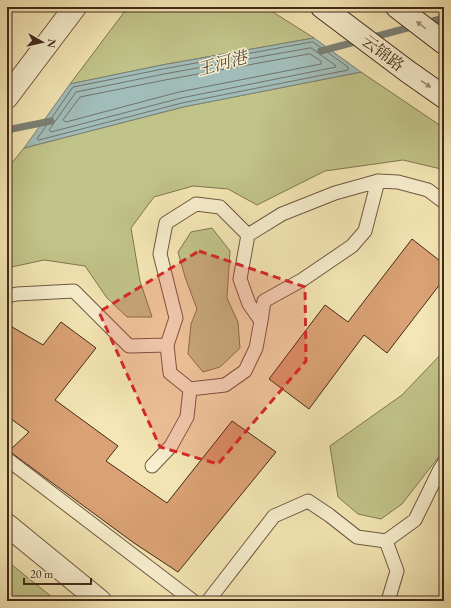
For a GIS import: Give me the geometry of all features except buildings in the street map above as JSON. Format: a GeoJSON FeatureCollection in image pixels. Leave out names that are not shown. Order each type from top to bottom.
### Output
{"type":"FeatureCollection","features":[{"type":"Feature","properties":{"kind":"street"},"geometry":{"type":"LineString","coordinates":[[7,97],[75,7]]}},
{"type":"Feature","properties":{"kind":"street","name":"云锦路"},"geometry":{"type":"LineString","coordinates":[[322,7],[444,97]]}},
{"type":"Feature","properties":{"kind":"street"},"geometry":{"type":"LineString","coordinates":[[397,7],[444,43]]}},
{"type":"Feature","properties":{"kind":"street"},"geometry":{"type":"LineString","coordinates":[[7,525],[100,601]]}},
{"type":"Feature","properties":{"kind":"lane"},"geometry":{"type":"LineString","coordinates":[[261,321],[249,304],[240,279],[248,235],[282,214],[335,193],[378,181],[398,182],[428,190],[444,202]]}},
{"type":"Feature","properties":{"kind":"lane"},"geometry":{"type":"LineString","coordinates":[[248,235],[220,207],[196,204],[166,224],[160,254],[176,318],[167,345],[170,373],[190,389],[225,385],[245,371],[256,348],[264,301],[302,280],[352,246],[365,231],[378,181]]}},
{"type":"Feature","properties":{"kind":"lane"},"geometry":{"type":"LineString","coordinates":[[7,296],[74,290],[129,346],[167,345]]}},
{"type":"Feature","properties":{"kind":"lane"},"geometry":{"type":"LineString","coordinates":[[152,466],[172,446],[187,417],[190,389]]}},
{"type":"Feature","properties":{"kind":"lane"},"geometry":{"type":"LineString","coordinates":[[7,460],[192,601]]}},
{"type":"Feature","properties":{"kind":"lane"},"geometry":{"type":"LineString","coordinates":[[208,601],[274,516],[308,501],[357,537],[386,541],[415,520],[439,470],[444,463]]}},
{"type":"Feature","properties":{"kind":"lane"},"geometry":{"type":"LineString","coordinates":[[386,541],[397,571],[388,601]]}},
{"type":"Feature","properties":{"kind":"highlighted area"},"geometry":{"type":"Polygon","coordinates":[[[199,251],[305,287],[306,361],[218,464],[160,447],[99,312],[199,251]]]}},
{"type":"Feature","properties":{"kind":"green space"},"geometry":{"type":"Polygon","coordinates":[[[128,7],[265,7],[314,38],[162,65],[70,84],[128,7]]]}},
{"type":"Feature","properties":{"kind":"green space"},"geometry":{"type":"Polygon","coordinates":[[[361,72],[444,128],[444,172],[441,169],[403,160],[325,171],[257,205],[228,189],[193,186],[154,197],[131,228],[140,281],[152,317],[127,317],[107,298],[85,266],[44,260],[7,268],[7,169],[24,148],[183,107],[361,72]]]}},
{"type":"Feature","properties":{"kind":"green space"},"geometry":{"type":"Polygon","coordinates":[[[212,228],[230,251],[227,298],[238,322],[240,348],[220,367],[203,372],[188,354],[191,324],[197,309],[185,277],[178,252],[191,232],[212,228]]]}},
{"type":"Feature","properties":{"kind":"green space"},"geometry":{"type":"Polygon","coordinates":[[[444,351],[444,450],[402,504],[381,519],[358,514],[338,497],[330,446],[402,395],[444,351]]]}},
{"type":"Feature","properties":{"kind":"green space"},"geometry":{"type":"Polygon","coordinates":[[[7,561],[57,601],[11,601],[7,598],[7,561]]]}},
{"type":"Feature","properties":{"kind":"water"},"geometry":{"type":"Polygon","coordinates":[[[314,38],[361,72],[183,107],[24,148],[70,84],[162,65],[314,38]]]}},
{"type":"Feature","properties":{"kind":"waterway","name":"王河港"},"geometry":{"type":"LineString","coordinates":[[425,23],[444,18]]}},
{"type":"Feature","properties":{"kind":"waterway","name":"王河港"},"geometry":{"type":"LineString","coordinates":[[321,51],[415,26]]}},
{"type":"Feature","properties":{"kind":"waterway","name":"王河港"},"geometry":{"type":"LineString","coordinates":[[7,130],[51,121]]}}]}
